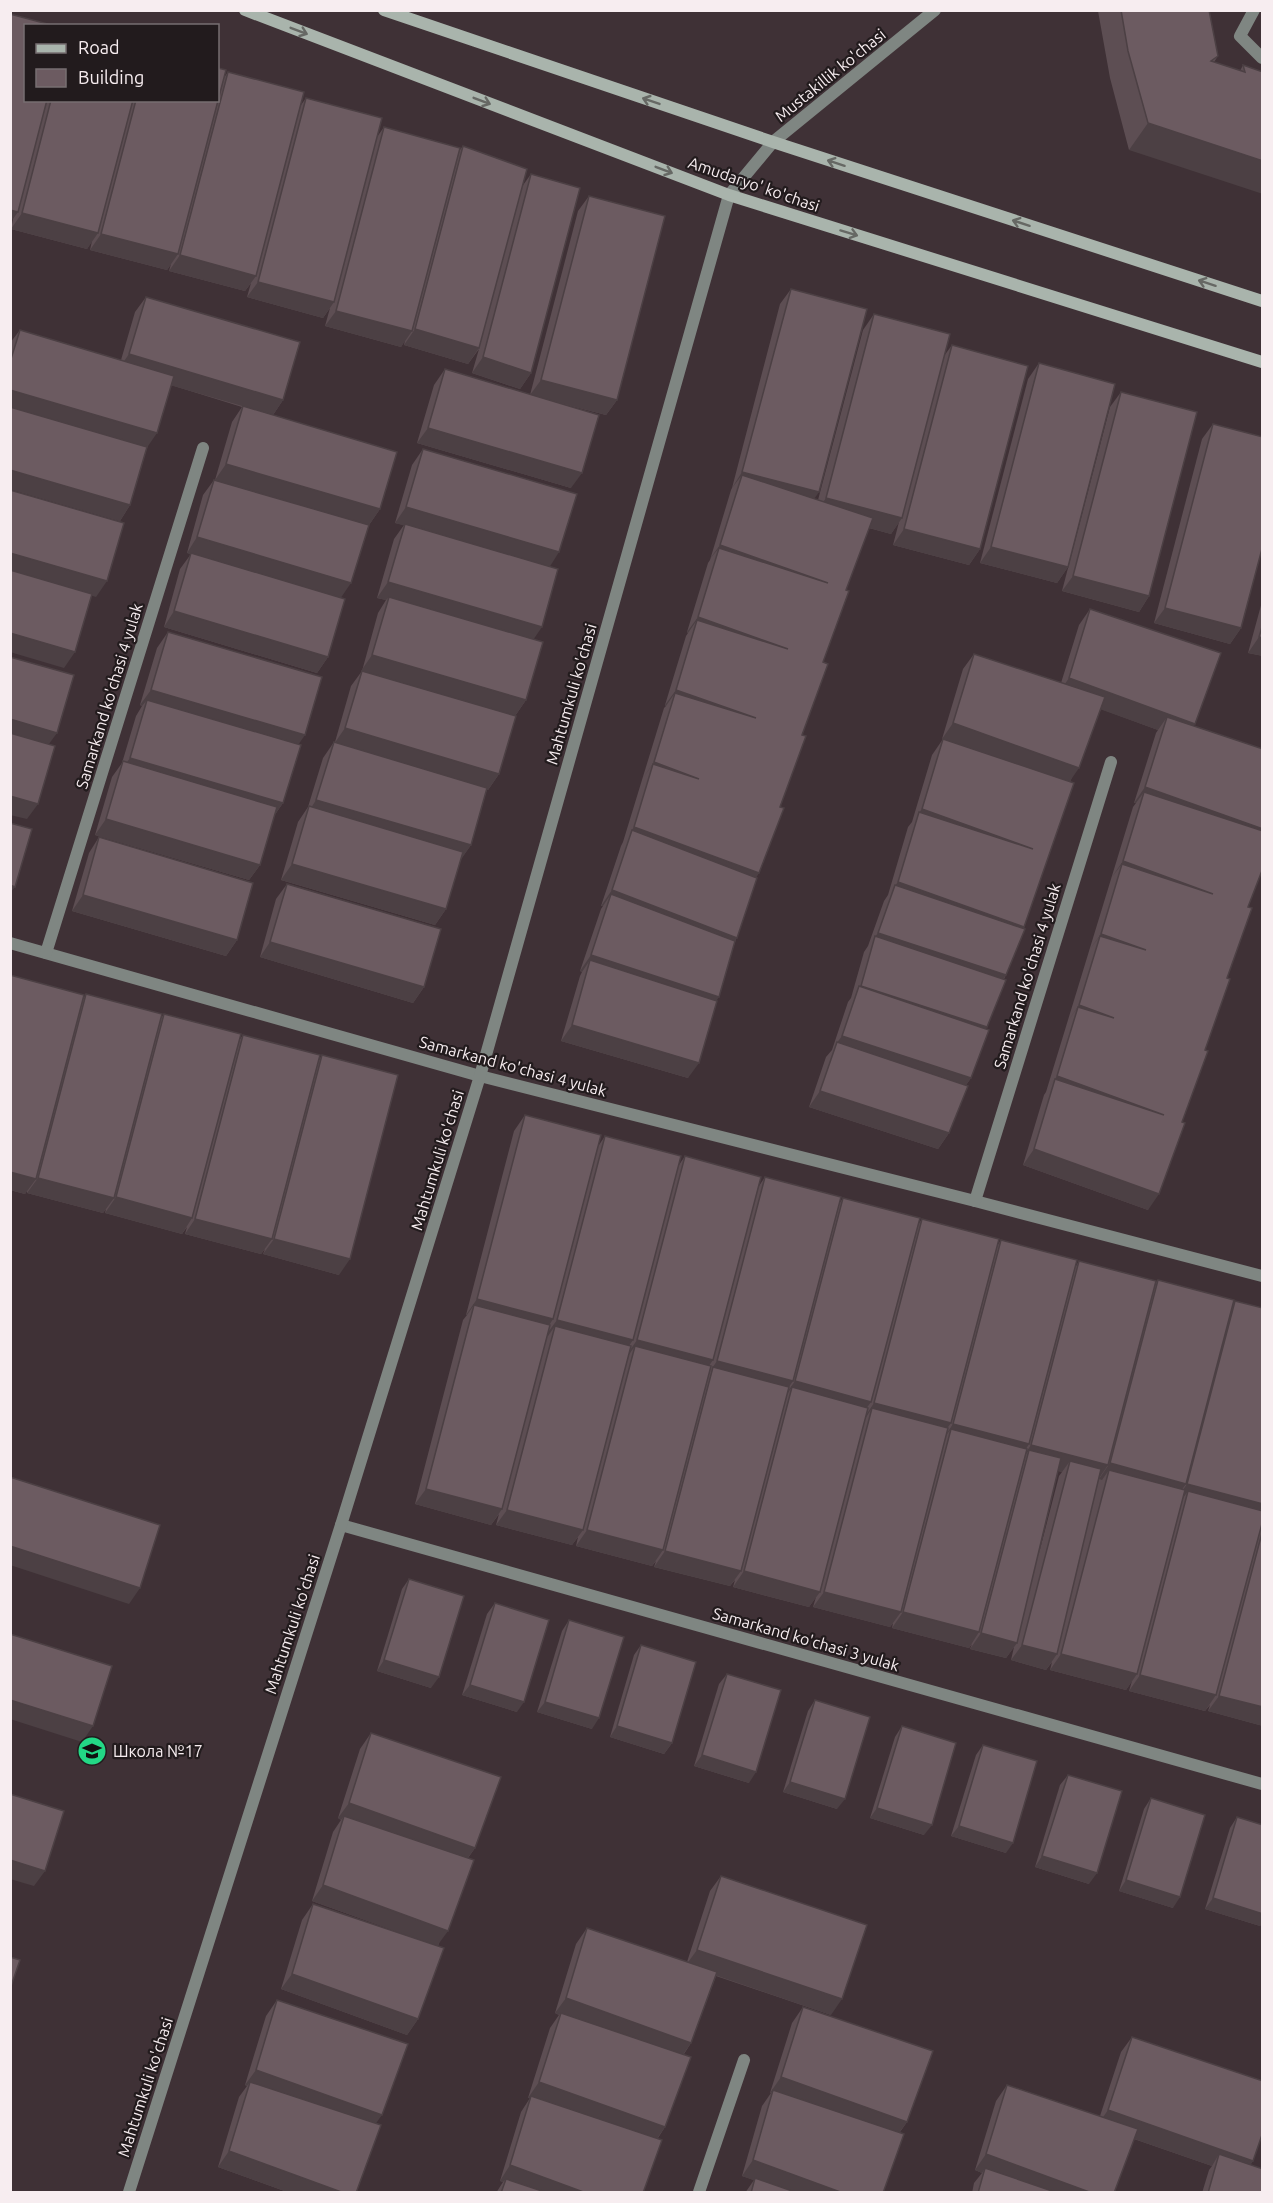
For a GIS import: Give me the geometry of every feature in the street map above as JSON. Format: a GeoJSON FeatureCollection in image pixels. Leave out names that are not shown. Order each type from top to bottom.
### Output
{"type":"FeatureCollection","features":[{"type":"Feature","properties":{"kind":"street","name":"Amudaryo' ko'chasi"},"geometry":{"type":"LineString","coordinates":[[245,10],[729,195],[1263,362]]}},
{"type":"Feature","properties":{"kind":"street"},"geometry":{"type":"LineString","coordinates":[[384,10],[773,142],[1263,301]]}},
{"type":"Feature","properties":{"kind":"street","name":"Mustakillik ko'chasi"},"geometry":{"type":"LineString","coordinates":[[773,142],[935,10]]}},
{"type":"Feature","properties":{"kind":"street"},"geometry":{"type":"LineString","coordinates":[[1254,10],[1240,36],[1263,58]]}},
{"type":"Feature","properties":{"kind":"street","name":"Mahtumkuli ko'chasi"},"geometry":{"type":"LineString","coordinates":[[129,2193],[341,1525],[480,1076],[729,195],[773,142]]}},
{"type":"Feature","properties":{"kind":"street","name":"Samarkand ko'chasi 4 yulak"},"geometry":{"type":"LineString","coordinates":[[46,953],[203,448]]}},
{"type":"Feature","properties":{"kind":"street","name":"Samarkand ko'chasi 4 yulak"},"geometry":{"type":"LineString","coordinates":[[975,1201],[1111,762]]}},
{"type":"Feature","properties":{"kind":"street","name":"Samarkand ko'chasi 4 yulak"},"geometry":{"type":"LineString","coordinates":[[10,944],[480,1076],[1263,1276]]}},
{"type":"Feature","properties":{"kind":"street","name":"Samarkand ko'chasi 3 yulak"},"geometry":{"type":"LineString","coordinates":[[341,1525],[1263,1784]]}},
{"type":"Feature","properties":{"kind":"street"},"geometry":{"type":"LineString","coordinates":[[699,2193],[744,2060]]}},
{"type":"Feature","properties":{"kind":"building"},"geometry":{"type":"Polygon","coordinates":[[[1121,10],[1209,10],[1218,56],[1211,61],[1245,72],[1243,65],[1263,72],[1263,161],[1148,123],[1128,51],[1121,10]]]}},
{"type":"Feature","properties":{"kind":"building"},"geometry":{"type":"Polygon","coordinates":[[[10,14],[48,24],[24,24],[24,102],[46,102],[18,212],[10,210],[10,14]]]}},
{"type":"Feature","properties":{"kind":"building"},"geometry":{"type":"Polygon","coordinates":[[[219,68],[226,70],[219,97],[219,68]]]}},
{"type":"Feature","properties":{"kind":"building"},"geometry":{"type":"Polygon","coordinates":[[[228,72],[304,92],[256,276],[180,255],[228,72]]]}},
{"type":"Feature","properties":{"kind":"building"},"geometry":{"type":"Polygon","coordinates":[[[306,98],[382,118],[334,302],[258,282],[306,98]]]}},
{"type":"Feature","properties":{"kind":"building"},"geometry":{"type":"Polygon","coordinates":[[[50,102],[132,102],[98,233],[22,213],[50,102]]]}},
{"type":"Feature","properties":{"kind":"building"},"geometry":{"type":"Polygon","coordinates":[[[135,102],[218,102],[178,254],[101,234],[135,102]]]}},
{"type":"Feature","properties":{"kind":"building"},"geometry":{"type":"Polygon","coordinates":[[[384,127],[460,148],[412,331],[336,311],[384,127]]]}},
{"type":"Feature","properties":{"kind":"building"},"geometry":{"type":"Polygon","coordinates":[[[463,146],[527,169],[479,348],[415,329],[463,146]]]}},
{"type":"Feature","properties":{"kind":"building"},"geometry":{"type":"Polygon","coordinates":[[[531,174],[580,188],[531,373],[483,357],[531,174]]]}},
{"type":"Feature","properties":{"kind":"building"},"geometry":{"type":"Polygon","coordinates":[[[589,196],[665,216],[617,400],[541,380],[589,196]]]}},
{"type":"Feature","properties":{"kind":"building"},"geometry":{"type":"Polygon","coordinates":[[[791,289],[867,309],[819,492],[742,472],[791,289]]]}},
{"type":"Feature","properties":{"kind":"building"},"geometry":{"type":"Polygon","coordinates":[[[146,297],[300,342],[283,400],[129,354],[146,297]]]}},
{"type":"Feature","properties":{"kind":"building"},"geometry":{"type":"Polygon","coordinates":[[[874,314],[950,334],[902,518],[826,498],[874,314]]]}},
{"type":"Feature","properties":{"kind":"building"},"geometry":{"type":"Polygon","coordinates":[[[20,330],[174,376],[157,433],[10,390],[10,362],[20,330]]]}},
{"type":"Feature","properties":{"kind":"building"},"geometry":{"type":"Polygon","coordinates":[[[952,345],[1028,366],[980,549],[904,529],[952,345]]]}},
{"type":"Feature","properties":{"kind":"building"},"geometry":{"type":"Polygon","coordinates":[[[1039,363],[1115,384],[1068,567],[991,547],[1039,363]]]}},
{"type":"Feature","properties":{"kind":"building"},"geometry":{"type":"Polygon","coordinates":[[[445,369],[599,415],[582,473],[428,428],[445,369]]]}},
{"type":"Feature","properties":{"kind":"building"},"geometry":{"type":"Polygon","coordinates":[[[1121,392],[1197,412],[1149,596],[1073,576],[1121,392]]]}},
{"type":"Feature","properties":{"kind":"building"},"geometry":{"type":"Polygon","coordinates":[[[243,406],[397,452],[380,509],[226,464],[243,406]]]}},
{"type":"Feature","properties":{"kind":"building"},"geometry":{"type":"Polygon","coordinates":[[[10,407],[147,447],[130,505],[10,470],[10,407]]]}},
{"type":"Feature","properties":{"kind":"building"},"geometry":{"type":"Polygon","coordinates":[[[1213,424],[1263,437],[1263,545],[1241,628],[1165,608],[1213,424]]]}},
{"type":"Feature","properties":{"kind":"building"},"geometry":{"type":"Polygon","coordinates":[[[423,449],[577,494],[559,552],[406,507],[423,449]]]}},
{"type":"Feature","properties":{"kind":"building"},"geometry":{"type":"Polygon","coordinates":[[[742,475],[873,518],[846,590],[849,591],[823,662],[828,664],[802,735],[806,736],[780,807],[784,808],[759,873],[634,827],[653,764],[699,779],[654,762],[675,693],[756,718],[676,690],[697,620],[788,649],[698,617],[719,548],[828,583],[720,545],[742,475]]]}},
{"type":"Feature","properties":{"kind":"building"},"geometry":{"type":"Polygon","coordinates":[[[214,480],[369,525],[351,583],[197,537],[214,480]]]}},
{"type":"Feature","properties":{"kind":"building"},"geometry":{"type":"Polygon","coordinates":[[[10,490],[124,523],[107,581],[10,553],[10,490]]]}},
{"type":"Feature","properties":{"kind":"building"},"geometry":{"type":"Polygon","coordinates":[[[405,524],[558,569],[542,627],[388,582],[405,524]]]}},
{"type":"Feature","properties":{"kind":"building"},"geometry":{"type":"Polygon","coordinates":[[[191,553],[345,599],[328,657],[174,611],[191,553]]]}},
{"type":"Feature","properties":{"kind":"building"},"geometry":{"type":"Polygon","coordinates":[[[10,570],[92,594],[75,652],[10,633],[10,570]]]}},
{"type":"Feature","properties":{"kind":"building"},"geometry":{"type":"Polygon","coordinates":[[[389,597],[543,642],[526,700],[372,655],[389,597]]]}},
{"type":"Feature","properties":{"kind":"building"},"geometry":{"type":"Polygon","coordinates":[[[1090,609],[1221,653],[1195,724],[1069,678],[1090,609]]]}},
{"type":"Feature","properties":{"kind":"building"},"geometry":{"type":"Polygon","coordinates":[[[1263,624],[1263,638],[1259,637],[1263,624]]]}},
{"type":"Feature","properties":{"kind":"building"},"geometry":{"type":"Polygon","coordinates":[[[168,632],[322,677],[305,735],[151,690],[168,632]]]}},
{"type":"Feature","properties":{"kind":"building"},"geometry":{"type":"Polygon","coordinates":[[[974,654],[1105,697],[1079,768],[953,723],[974,654]]]}},
{"type":"Feature","properties":{"kind":"building"},"geometry":{"type":"Polygon","coordinates":[[[10,657],[74,675],[57,733],[10,719],[10,657]]]}},
{"type":"Feature","properties":{"kind":"building"},"geometry":{"type":"Polygon","coordinates":[[[362,671],[516,716],[499,774],[345,728],[362,671]]]}},
{"type":"Feature","properties":{"kind":"building"},"geometry":{"type":"Polygon","coordinates":[[[147,700],[301,745],[283,803],[130,758],[147,700]]]}},
{"type":"Feature","properties":{"kind":"building"},"geometry":{"type":"Polygon","coordinates":[[[1167,717],[1263,749],[1263,829],[1145,787],[1167,717]]]}},
{"type":"Feature","properties":{"kind":"building"},"geometry":{"type":"Polygon","coordinates":[[[10,733],[55,746],[38,804],[10,796],[10,733]]]}},
{"type":"Feature","properties":{"kind":"building"},"geometry":{"type":"Polygon","coordinates":[[[943,739],[1074,783],[1024,927],[898,882],[919,812],[1033,849],[922,809],[943,739]]]}},
{"type":"Feature","properties":{"kind":"building"},"geometry":{"type":"Polygon","coordinates":[[[334,742],[487,788],[471,845],[316,800],[334,742]]]}},
{"type":"Feature","properties":{"kind":"building"},"geometry":{"type":"Polygon","coordinates":[[[123,761],[277,807],[260,865],[106,819],[123,761]]]}},
{"type":"Feature","properties":{"kind":"building"},"geometry":{"type":"Polygon","coordinates":[[[1144,792],[1263,831],[1263,868],[1248,907],[1252,908],[1227,978],[1230,979],[1205,1050],[1208,1051],[1182,1122],[1185,1123],[1159,1194],[1034,1149],[1055,1079],[1164,1115],[1057,1076],[1078,1007],[1114,1018],[1079,1005],[1100,936],[1146,950],[1101,934],[1122,864],[1213,894],[1123,861],[1144,792]]]}},
{"type":"Feature","properties":{"kind":"building"},"geometry":{"type":"Polygon","coordinates":[[[309,806],[463,852],[446,909],[292,864],[309,806]]]}},
{"type":"Feature","properties":{"kind":"building"},"geometry":{"type":"Polygon","coordinates":[[[10,823],[32,829],[15,887],[10,885],[10,823]]]}},
{"type":"Feature","properties":{"kind":"building"},"geometry":{"type":"Polygon","coordinates":[[[632,830],[757,878],[737,938],[612,890],[632,830]]]}},
{"type":"Feature","properties":{"kind":"building"},"geometry":{"type":"Polygon","coordinates":[[[99,837],[253,883],[237,940],[83,895],[99,837]]]}},
{"type":"Feature","properties":{"kind":"building"},"geometry":{"type":"Polygon","coordinates":[[[287,884],[441,929],[424,987],[270,942],[287,884]]]}},
{"type":"Feature","properties":{"kind":"building"},"geometry":{"type":"Polygon","coordinates":[[[895,885],[1025,929],[1006,975],[878,933],[895,885]]]}},
{"type":"Feature","properties":{"kind":"building"},"geometry":{"type":"Polygon","coordinates":[[[611,894],[735,941],[719,997],[591,955],[611,894]]]}},
{"type":"Feature","properties":{"kind":"building"},"geometry":{"type":"Polygon","coordinates":[[[875,936],[1006,980],[987,1027],[861,986],[875,936]]]}},
{"type":"Feature","properties":{"kind":"building"},"geometry":{"type":"Polygon","coordinates":[[[590,960],[717,1001],[699,1063],[572,1025],[590,960]]]}},
{"type":"Feature","properties":{"kind":"building"},"geometry":{"type":"Polygon","coordinates":[[[10,975],[84,995],[36,1179],[10,1172],[10,975]]]}},
{"type":"Feature","properties":{"kind":"building"},"geometry":{"type":"Polygon","coordinates":[[[859,986],[989,1030],[971,1078],[842,1036],[859,986]]]}},
{"type":"Feature","properties":{"kind":"building"},"geometry":{"type":"Polygon","coordinates":[[[86,994],[162,1014],[114,1198],[38,1178],[86,994]]]}},
{"type":"Feature","properties":{"kind":"building"},"geometry":{"type":"Polygon","coordinates":[[[164,1014],[241,1034],[192,1218],[116,1197],[164,1014]]]}},
{"type":"Feature","properties":{"kind":"building"},"geometry":{"type":"Polygon","coordinates":[[[243,1035],[320,1055],[272,1239],[195,1219],[243,1035]]]}},
{"type":"Feature","properties":{"kind":"building"},"geometry":{"type":"Polygon","coordinates":[[[837,1042],[968,1086],[949,1133],[820,1091],[837,1042]]]}},
{"type":"Feature","properties":{"kind":"building"},"geometry":{"type":"Polygon","coordinates":[[[322,1055],[398,1075],[350,1259],[274,1239],[322,1055]]]}},
{"type":"Feature","properties":{"kind":"building"},"geometry":{"type":"Polygon","coordinates":[[[525,1115],[601,1135],[553,1319],[477,1299],[525,1115]]]}},
{"type":"Feature","properties":{"kind":"building"},"geometry":{"type":"Polygon","coordinates":[[[605,1136],[681,1156],[633,1340],[557,1320],[605,1136]]]}},
{"type":"Feature","properties":{"kind":"building"},"geometry":{"type":"Polygon","coordinates":[[[685,1156],[761,1177],[713,1360],[637,1340],[685,1156]]]}},
{"type":"Feature","properties":{"kind":"building"},"geometry":{"type":"Polygon","coordinates":[[[765,1177],[841,1197],[793,1381],[717,1361],[765,1177]]]}},
{"type":"Feature","properties":{"kind":"building"},"geometry":{"type":"Polygon","coordinates":[[[843,1198],[920,1218],[871,1402],[795,1381],[843,1198]]]}},
{"type":"Feature","properties":{"kind":"building"},"geometry":{"type":"Polygon","coordinates":[[[922,1219],[999,1239],[951,1423],[874,1403],[922,1219]]]}},
{"type":"Feature","properties":{"kind":"building"},"geometry":{"type":"Polygon","coordinates":[[[1001,1240],[1077,1260],[1029,1444],[953,1424],[1001,1240]]]}},
{"type":"Feature","properties":{"kind":"building"},"geometry":{"type":"Polygon","coordinates":[[[1079,1261],[1156,1281],[1108,1465],[1031,1445],[1079,1261]]]}},
{"type":"Feature","properties":{"kind":"building"},"geometry":{"type":"Polygon","coordinates":[[[1158,1280],[1234,1300],[1186,1484],[1110,1463],[1158,1280]]]}},
{"type":"Feature","properties":{"kind":"building"},"geometry":{"type":"Polygon","coordinates":[[[1235,1301],[1263,1308],[1263,1504],[1187,1484],[1235,1301]]]}},
{"type":"Feature","properties":{"kind":"building"},"geometry":{"type":"Polygon","coordinates":[[[474,1305],[550,1325],[502,1509],[426,1489],[474,1305]]]}},
{"type":"Feature","properties":{"kind":"building"},"geometry":{"type":"Polygon","coordinates":[[[555,1326],[631,1346],[583,1530],[507,1510],[555,1326]]]}},
{"type":"Feature","properties":{"kind":"building"},"geometry":{"type":"Polygon","coordinates":[[[635,1346],[711,1366],[663,1550],[587,1530],[635,1346]]]}},
{"type":"Feature","properties":{"kind":"building"},"geometry":{"type":"Polygon","coordinates":[[[713,1367],[789,1387],[741,1571],[665,1551],[713,1367]]]}},
{"type":"Feature","properties":{"kind":"building"},"geometry":{"type":"Polygon","coordinates":[[[792,1387],[868,1408],[820,1592],[744,1571],[792,1387]]]}},
{"type":"Feature","properties":{"kind":"building"},"geometry":{"type":"Polygon","coordinates":[[[872,1408],[948,1428],[901,1612],[824,1592],[872,1408]]]}},
{"type":"Feature","properties":{"kind":"building"},"geometry":{"type":"Polygon","coordinates":[[[951,1429],[1027,1449],[979,1632],[903,1612],[951,1429]]]}},
{"type":"Feature","properties":{"kind":"building"},"geometry":{"type":"Polygon","coordinates":[[[1029,1450],[1061,1458],[1017,1643],[981,1633],[1029,1450]]]}},
{"type":"Feature","properties":{"kind":"building"},"geometry":{"type":"Polygon","coordinates":[[[1070,1461],[1101,1469],[1057,1654],[1022,1645],[1070,1461]]]}},
{"type":"Feature","properties":{"kind":"building"},"geometry":{"type":"Polygon","coordinates":[[[1109,1470],[1185,1490],[1137,1674],[1061,1654],[1109,1470]]]}},
{"type":"Feature","properties":{"kind":"building"},"geometry":{"type":"Polygon","coordinates":[[[10,1477],[160,1525],[140,1588],[10,1546],[10,1477]]]}},
{"type":"Feature","properties":{"kind":"building"},"geometry":{"type":"Polygon","coordinates":[[[1188,1491],[1263,1511],[1263,1520],[1216,1695],[1140,1675],[1188,1491]]]}},
{"type":"Feature","properties":{"kind":"building"},"geometry":{"type":"Polygon","coordinates":[[[1263,1529],[1263,1707],[1219,1696],[1263,1529]]]}},
{"type":"Feature","properties":{"kind":"building"},"geometry":{"type":"Polygon","coordinates":[[[409,1579],[464,1596],[439,1677],[384,1660],[409,1579]]]}},
{"type":"Feature","properties":{"kind":"building"},"geometry":{"type":"Polygon","coordinates":[[[495,1603],[549,1620],[524,1702],[470,1685],[495,1603]]]}},
{"type":"Feature","properties":{"kind":"building"},"geometry":{"type":"Polygon","coordinates":[[[569,1620],[624,1637],[599,1718],[545,1702],[569,1620]]]}},
{"type":"Feature","properties":{"kind":"building"},"geometry":{"type":"Polygon","coordinates":[[[10,1634],[112,1666],[93,1726],[10,1700],[10,1634]]]}},
{"type":"Feature","properties":{"kind":"building"},"geometry":{"type":"Polygon","coordinates":[[[641,1645],[696,1662],[672,1743],[617,1726],[641,1645]]]}},
{"type":"Feature","properties":{"kind":"building"},"geometry":{"type":"Polygon","coordinates":[[[727,1674],[781,1690],[756,1772],[702,1755],[727,1674]]]}},
{"type":"Feature","properties":{"kind":"building"},"geometry":{"type":"Polygon","coordinates":[[[815,1700],[870,1717],[845,1799],[790,1782],[815,1700]]]}},
{"type":"Feature","properties":{"kind":"building"},"geometry":{"type":"Polygon","coordinates":[[[902,1726],[956,1743],[932,1825],[877,1808],[902,1726]]]}},
{"type":"Feature","properties":{"kind":"building"},"geometry":{"type":"Polygon","coordinates":[[[371,1733],[501,1777],[475,1848],[349,1803],[371,1733]]]}},
{"type":"Feature","properties":{"kind":"building"},"geometry":{"type":"Polygon","coordinates":[[[983,1745],[1037,1761],[1013,1843],[959,1826],[983,1745]]]}},
{"type":"Feature","properties":{"kind":"building"},"geometry":{"type":"Polygon","coordinates":[[[1068,1775],[1122,1791],[1097,1873],[1042,1856],[1068,1775]]]}},
{"type":"Feature","properties":{"kind":"building"},"geometry":{"type":"Polygon","coordinates":[[[10,1794],[64,1811],[45,1871],[10,1860],[10,1794]]]}},
{"type":"Feature","properties":{"kind":"building"},"geometry":{"type":"Polygon","coordinates":[[[1151,1798],[1205,1815],[1180,1897],[1126,1880],[1151,1798]]]}},
{"type":"Feature","properties":{"kind":"building"},"geometry":{"type":"Polygon","coordinates":[[[344,1816],[474,1860],[448,1931],[323,1885],[344,1816]]]}},
{"type":"Feature","properties":{"kind":"building"},"geometry":{"type":"Polygon","coordinates":[[[1237,1817],[1263,1825],[1263,1914],[1213,1898],[1237,1817]]]}},
{"type":"Feature","properties":{"kind":"building"},"geometry":{"type":"Polygon","coordinates":[[[721,1876],[867,1925],[842,1999],[697,1950],[721,1876]]]}},
{"type":"Feature","properties":{"kind":"building"},"geometry":{"type":"Polygon","coordinates":[[[313,1904],[444,1948],[418,2019],[292,1974],[313,1904]]]}},
{"type":"Feature","properties":{"kind":"building"},"geometry":{"type":"Polygon","coordinates":[[[587,1928],[717,1972],[691,2043],[566,1998],[587,1928]]]}},
{"type":"Feature","properties":{"kind":"building"},"geometry":{"type":"Polygon","coordinates":[[[10,1957],[20,1960],[10,1989],[10,1957]]]}},
{"type":"Feature","properties":{"kind":"building"},"geometry":{"type":"Polygon","coordinates":[[[277,2000],[408,2044],[382,2115],[256,2070],[277,2000]]]}},
{"type":"Feature","properties":{"kind":"building"},"geometry":{"type":"Polygon","coordinates":[[[803,2007],[933,2051],[907,2122],[781,2077],[803,2007]]]}},
{"type":"Feature","properties":{"kind":"building"},"geometry":{"type":"Polygon","coordinates":[[[561,2013],[691,2057],[665,2127],[539,2082],[561,2013]]]}},
{"type":"Feature","properties":{"kind":"building"},"geometry":{"type":"Polygon","coordinates":[[[1132,2037],[1263,2081],[1263,2132],[1253,2161],[1108,2110],[1132,2037]]]}},
{"type":"Feature","properties":{"kind":"building"},"geometry":{"type":"Polygon","coordinates":[[[250,2082],[381,2125],[356,2193],[344,2193],[229,2151],[250,2082]]]}},
{"type":"Feature","properties":{"kind":"building"},"geometry":{"type":"Polygon","coordinates":[[[1007,2085],[1138,2129],[1114,2193],[1092,2193],[986,2154],[1007,2085]]]}},
{"type":"Feature","properties":{"kind":"building"},"geometry":{"type":"Polygon","coordinates":[[[773,2090],[904,2134],[883,2193],[843,2193],[753,2160],[773,2090]]]}},
{"type":"Feature","properties":{"kind":"building"},"geometry":{"type":"Polygon","coordinates":[[[531,2096],[662,2140],[643,2193],[586,2193],[510,2165],[531,2096]]]}},
{"type":"Feature","properties":{"kind":"building"},"geometry":{"type":"Polygon","coordinates":[[[1219,2154],[1263,2169],[1263,2193],[1208,2193],[1219,2154]]]}},
{"type":"Feature","properties":{"kind":"building"},"geometry":{"type":"Polygon","coordinates":[[[985,2168],[1058,2193],[978,2193],[985,2168]]]}},
{"type":"Feature","properties":{"kind":"building"},"geometry":{"type":"Polygon","coordinates":[[[755,2178],[798,2193],[751,2193],[755,2178]]]}},
{"type":"Feature","properties":{"kind":"building"},"geometry":{"type":"Polygon","coordinates":[[[506,2179],[548,2193],[501,2193],[506,2179]]]}},
{"type":"Feature","properties":{"kind":"place","name":"Школа №17"},"geometry":{"type":"Point","coordinates":[92,1751]}}]}
